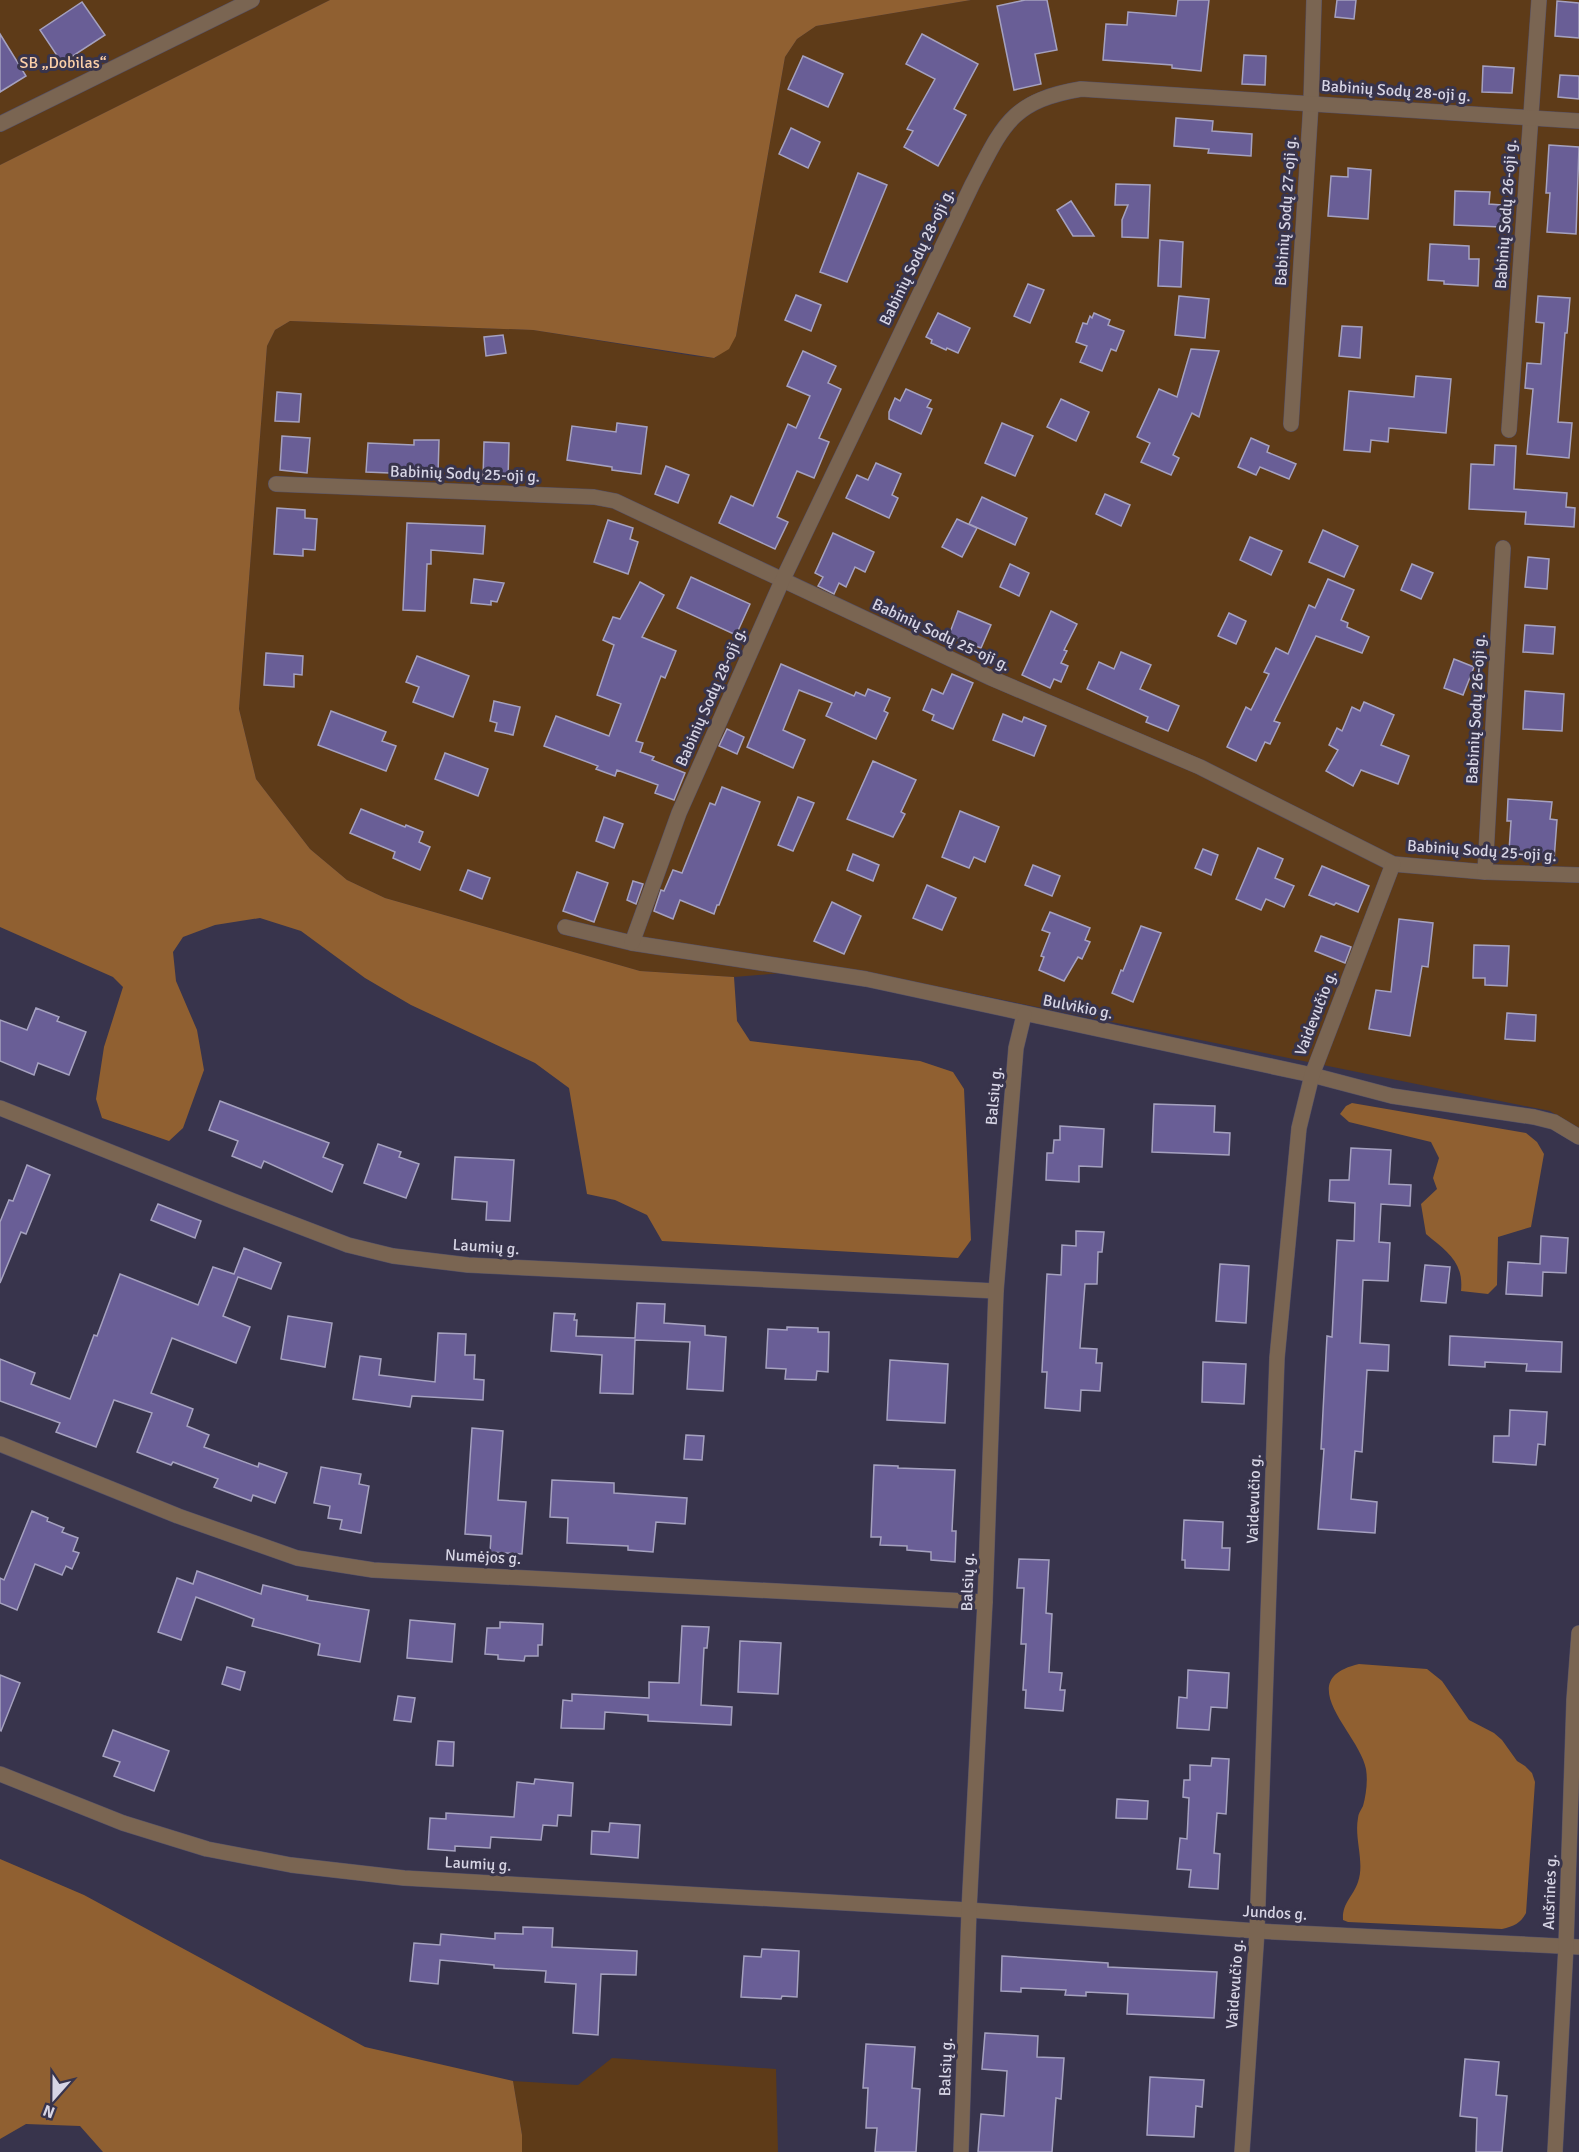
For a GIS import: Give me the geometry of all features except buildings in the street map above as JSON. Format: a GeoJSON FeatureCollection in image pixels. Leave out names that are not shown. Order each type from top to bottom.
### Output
{"type":"FeatureCollection","features":[{"type":"Feature","properties":{"kind":"street"},"geometry":{"type":"LineString","coordinates":[[0,124],[252,0]]}},
{"type":"Feature","properties":{"kind":"street","name":"Babinių Sodų 27-oji g."},"geometry":{"type":"LineString","coordinates":[[1291,424],[1311,103],[1314,0]]}},
{"type":"Feature","properties":{"kind":"street","name":"Babinių Sodų 26-oji g."},"geometry":{"type":"LineString","coordinates":[[1509,430],[1539,0]]}},
{"type":"Feature","properties":{"kind":"street","name":"Babinių Sodų 28-oji g."},"geometry":{"type":"LineString","coordinates":[[632,943],[679,813],[782,580],[972,185],[993,144],[1018,111],[1035,101],[1057,93],[1081,89],[1579,121]]}},
{"type":"Feature","properties":{"kind":"street","name":"Babinių Sodų 25-oji g."},"geometry":{"type":"LineString","coordinates":[[276,484],[594,497],[615,501],[992,678],[1200,767],[1393,864],[1485,872],[1579,875]]}},
{"type":"Feature","properties":{"kind":"street","name":"Babinių Sodų 26-oji g."},"geometry":{"type":"LineString","coordinates":[[1485,872],[1503,548]]}},
{"type":"Feature","properties":{"kind":"street","name":"Vaidevučio g."},"geometry":{"type":"LineString","coordinates":[[1242,2152],[1257,1931],[1277,1358],[1299,1128],[1312,1075],[1393,864]]}},
{"type":"Feature","properties":{"kind":"street","name":"Bulvikio g."},"geometry":{"type":"LineString","coordinates":[[565,927],[632,943],[866,979],[1024,1015],[1312,1075],[1392,1096],[1534,1117],[1554,1122],[1579,1137]]}},
{"type":"Feature","properties":{"kind":"street","name":"Balsių g."},"geometry":{"type":"LineString","coordinates":[[961,2152],[969,1910],[985,1602],[996,1291],[1016,1048],[1024,1015]]}},
{"type":"Feature","properties":{"kind":"street","name":"Laumių g."},"geometry":{"type":"LineString","coordinates":[[0,1108],[348,1245],[393,1256],[468,1265],[996,1291]]}},
{"type":"Feature","properties":{"kind":"street","name":"Numėjos g."},"geometry":{"type":"LineString","coordinates":[[0,1444],[178,1516],[297,1558],[374,1570],[985,1602]]}},
{"type":"Feature","properties":{"kind":"street","name":"Aušrinės g."},"geometry":{"type":"LineString","coordinates":[[1555,2152],[1573,1947],[1574,1700],[1579,1633]]}},
{"type":"Feature","properties":{"kind":"street","name":"Laumių g."},"geometry":{"type":"LineString","coordinates":[[0,1774],[123,1823],[207,1849],[291,1865],[404,1878],[969,1910]]}},
{"type":"Feature","properties":{"kind":"street","name":"Jundos g."},"geometry":{"type":"LineString","coordinates":[[969,1910],[1257,1931],[1573,1947]]}},
{"type":"Feature","properties":{"kind":"green space","name":"SB „Dobilas“"},"geometry":{"type":"Polygon","coordinates":[[[0,0],[330,0],[0,165],[0,0]]]}},
{"type":"Feature","properties":{"kind":"green space"},"geometry":{"type":"Polygon","coordinates":[[[971,0],[1579,0],[1579,1130],[1550,1111],[855,970],[806,971],[734,977],[640,971],[385,898],[347,880],[310,849],[256,779],[239,709],[267,346],[275,330],[290,321],[533,330],[715,358],[736,336],[785,57],[797,39],[816,26],[971,0]]]}},
{"type":"Feature","properties":{"kind":"green space"},"geometry":{"type":"Polygon","coordinates":[[[612,2058],[776,2069],[778,2152],[522,2152],[522,2135],[513,2081],[578,2085],[612,2058]]]}},
{"type":"Feature","properties":{"kind":"shaded area"},"geometry":{"type":"Polygon","coordinates":[[[330,0],[971,0],[816,26],[797,39],[785,57],[736,336],[729,349],[714,358],[533,330],[290,321],[275,330],[267,346],[239,709],[256,779],[310,849],[347,880],[385,898],[640,971],[734,977],[737,1021],[750,1041],[920,1061],[953,1072],[964,1089],[971,1240],[958,1258],[662,1241],[647,1215],[615,1200],[587,1194],[569,1088],[535,1063],[411,1005],[365,978],[301,931],[260,918],[215,925],[183,937],[173,952],[176,981],[197,1030],[204,1070],[183,1128],[169,1141],[102,1118],[96,1099],[104,1047],[123,987],[113,977],[0,927],[0,165],[330,0]]]}},
{"type":"Feature","properties":{"kind":"shaded area"},"geometry":{"type":"Polygon","coordinates":[[[1352,1103],[1526,1133],[1537,1142],[1544,1154],[1531,1227],[1498,1237],[1497,1285],[1488,1294],[1461,1291],[1457,1264],[1426,1234],[1421,1204],[1437,1189],[1433,1178],[1439,1158],[1431,1142],[1349,1122],[1340,1114],[1346,1106],[1352,1103]]]}},
{"type":"Feature","properties":{"kind":"shaded area"},"geometry":{"type":"Polygon","coordinates":[[[1359,1664],[1427,1669],[1442,1681],[1469,1720],[1494,1733],[1517,1761],[1532,1773],[1535,1782],[1526,1913],[1516,1924],[1502,1929],[1343,1920],[1344,1909],[1360,1874],[1357,1826],[1358,1815],[1365,1797],[1367,1774],[1361,1755],[1334,1709],[1329,1695],[1330,1682],[1339,1672],[1359,1664]]]}},
{"type":"Feature","properties":{"kind":"shaded area"},"geometry":{"type":"Polygon","coordinates":[[[0,1859],[84,1895],[365,2047],[513,2081],[522,2135],[522,2152],[103,2152],[80,2126],[26,2124],[0,2139],[0,1859]]]}}]}
